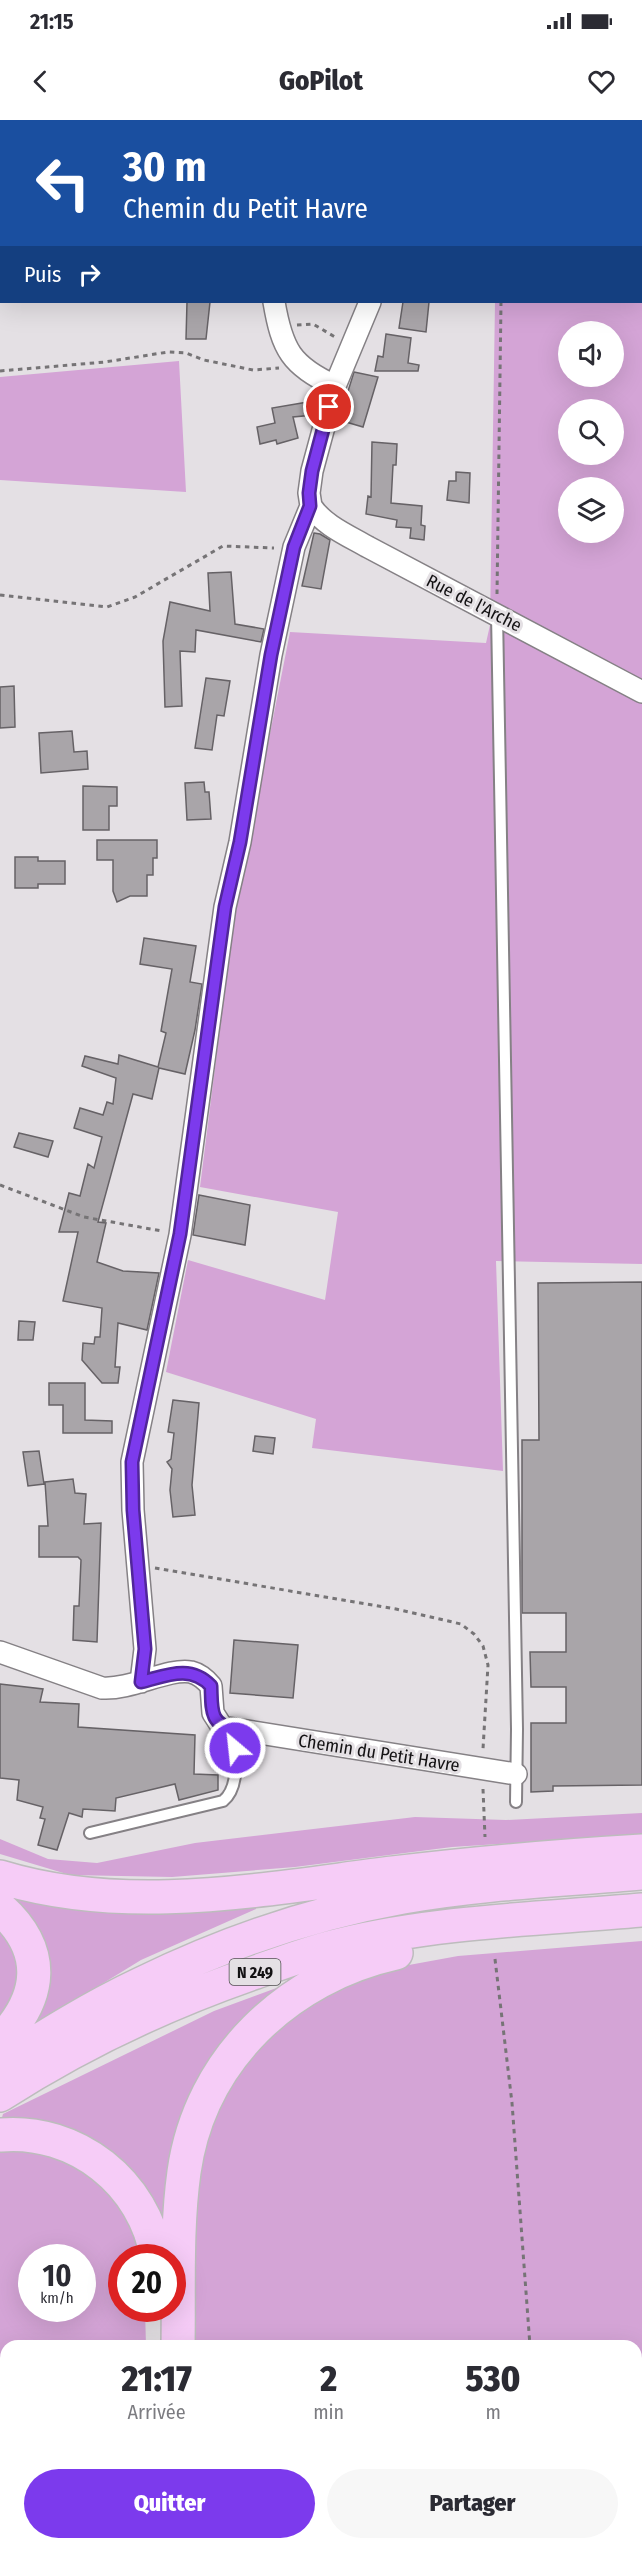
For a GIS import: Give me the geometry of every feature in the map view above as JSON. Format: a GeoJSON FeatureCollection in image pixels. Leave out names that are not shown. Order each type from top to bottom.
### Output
{"type":"FeatureCollection","features":[{"type":"Feature","properties":{"kind":"highway"},"geometry":{"type":"LineString","coordinates":[[0,1877],[85,1894],[173,1897],[449,1866],[642,1851]]}},
{"type":"Feature","properties":{"kind":"highway","name":"N 249"},"geometry":{"type":"LineString","coordinates":[[0,2065],[69,2022],[142,1983],[306,1919],[402,1897],[468,1887],[642,1874]]}},
{"type":"Feature","properties":{"kind":"highway"},"geometry":{"type":"LineString","coordinates":[[0,1908],[23,1932],[31,1950],[34,1983],[18,2019],[0,2041]]}},
{"type":"Feature","properties":{"kind":"highway","name":"N 249"},"geometry":{"type":"LineString","coordinates":[[0,2095],[82,2045],[146,2015],[275,1965],[339,1945],[461,1924],[642,1910]]}},
{"type":"Feature","properties":{"kind":"highway"},"geometry":{"type":"LineString","coordinates":[[178,2340],[180,2206],[190,2140],[212,2088],[227,2063],[247,2038],[294,1996],[319,1980],[354,1965],[438,1944],[506,1936],[532,1919]]}},
{"type":"Feature","properties":{"kind":"highway"},"geometry":{"type":"LineString","coordinates":[[0,2135],[36,2135],[81,2150],[117,2178],[134,2198],[147,2220],[153,2244]]}},
{"type":"Feature","properties":{"kind":"highway"},"geometry":{"type":"LineString","coordinates":[[159,2322],[160,2340]]}},
{"type":"Feature","properties":{"kind":"street"},"geometry":{"type":"LineString","coordinates":[[274,303],[281,332],[295,360],[310,375],[335,386]]}},
{"type":"Feature","properties":{"kind":"street"},"geometry":{"type":"LineString","coordinates":[[141,1682],[145,1649],[133,1510],[132,1462],[180,1234],[225,907],[240,842],[271,655],[294,547],[310,506],[312,471],[335,386],[370,303]]}},
{"type":"Feature","properties":{"kind":"street","name":"Rue de l'Arche"},"geometry":{"type":"LineString","coordinates":[[310,506],[328,523],[368,548],[642,692]]}},
{"type":"Feature","properties":{"kind":"street","name":"Chemin du Petit Havre"},"geometry":{"type":"LineString","coordinates":[[0,1652],[102,1688],[118,1689],[176,1673],[192,1672],[211,1686],[213,1713],[222,1727],[516,1774]]}},
{"type":"Feature","properties":{"kind":"lane"},"geometry":{"type":"LineString","coordinates":[[497,614],[516,1802]]}},
{"type":"Feature","properties":{"kind":"lane"},"geometry":{"type":"LineString","coordinates":[[90,1833],[223,1802],[230,1796],[234,1785],[235,1730]]}},
{"type":"Feature","properties":{"kind":"path"},"geometry":{"type":"LineString","coordinates":[[497,614],[501,303]]}},
{"type":"Feature","properties":{"kind":"path"},"geometry":{"type":"LineString","coordinates":[[281,332],[297,325],[313,324],[330,332],[350,349]]}},
{"type":"Feature","properties":{"kind":"path"},"geometry":{"type":"LineString","coordinates":[[0,371],[105,362],[168,352],[186,353],[204,360],[253,370],[284,367],[295,360]]}},
{"type":"Feature","properties":{"kind":"path"},"geometry":{"type":"LineString","coordinates":[[0,595],[107,607],[135,597],[224,546],[294,547]]}},
{"type":"Feature","properties":{"kind":"path"},"geometry":{"type":"LineString","coordinates":[[0,1185],[84,1217],[180,1234]]}},
{"type":"Feature","properties":{"kind":"path"},"geometry":{"type":"LineString","coordinates":[[139,1563],[258,1587],[396,1609],[461,1624],[474,1634],[483,1646],[488,1665],[482,1769],[485,1837]]}},
{"type":"Feature","properties":{"kind":"path"},"geometry":{"type":"LineString","coordinates":[[495,1959],[512,2103],[530,2340]]}},
{"type":"Feature","properties":{"kind":"shaded area"},"geometry":{"type":"Polygon","coordinates":[[[495,303],[642,303],[642,1264],[496,1261],[503,1471],[312,1448],[316,1419],[166,1372],[188,1260],[325,1300],[338,1212],[200,1187],[234,917],[290,632],[486,643],[490,625],[495,303]]]}},
{"type":"Feature","properties":{"kind":"shaded area"},"geometry":{"type":"Polygon","coordinates":[[[179,361],[186,492],[0,480],[0,377],[179,361]]]}},
{"type":"Feature","properties":{"kind":"shaded area"},"geometry":{"type":"Polygon","coordinates":[[[642,1813],[642,1835],[452,1847],[295,1867],[172,1877],[70,1875],[0,1854],[0,1839],[48,1859],[97,1863],[195,1843],[415,1817],[506,1820],[642,1813]]]}},
{"type":"Feature","properties":{"kind":"shaded area"},"geometry":{"type":"Polygon","coordinates":[[[0,1892],[257,1901],[256,1909],[141,1960],[32,2027],[0,2020],[0,1892]]]}},
{"type":"Feature","properties":{"kind":"shaded area"},"geometry":{"type":"Polygon","coordinates":[[[642,1941],[642,2340],[196,2340],[195,2267],[186,2267],[186,2244],[108,2244],[108,2322],[145,2322],[146,2340],[0,2340],[0,2124],[3,2114],[214,2011],[290,1983],[458,1956],[642,1941]]]}},
{"type":"Feature","properties":{"kind":"building"},"geometry":{"type":"Polygon","coordinates":[[[187,303],[210,303],[206,339],[186,339],[187,303]]]}},
{"type":"Feature","properties":{"kind":"building"},"geometry":{"type":"Polygon","coordinates":[[[403,303],[429,303],[426,332],[399,328],[403,303]]]}},
{"type":"Feature","properties":{"kind":"building"},"geometry":{"type":"Polygon","coordinates":[[[386,334],[411,338],[408,363],[419,365],[418,371],[375,371],[378,356],[383,357],[386,334]]]}},
{"type":"Feature","properties":{"kind":"building"},"geometry":{"type":"Polygon","coordinates":[[[354,372],[378,377],[363,427],[339,420],[354,372]]]}},
{"type":"Feature","properties":{"kind":"building"},"geometry":{"type":"Polygon","coordinates":[[[314,401],[314,415],[293,417],[298,438],[277,444],[276,440],[260,444],[257,427],[275,423],[272,408],[314,401]]]}},
{"type":"Feature","properties":{"kind":"building"},"geometry":{"type":"Polygon","coordinates":[[[372,442],[397,444],[396,465],[393,465],[391,503],[422,506],[421,525],[425,526],[424,540],[410,538],[411,528],[396,527],[397,520],[366,514],[368,496],[371,497],[372,442]]]}},
{"type":"Feature","properties":{"kind":"building"},"geometry":{"type":"Polygon","coordinates":[[[456,472],[470,473],[469,503],[447,500],[449,481],[456,481],[456,472]]]}},
{"type":"Feature","properties":{"kind":"building"},"geometry":{"type":"Polygon","coordinates":[[[314,533],[330,540],[321,589],[302,586],[314,533]]]}},
{"type":"Feature","properties":{"kind":"building"},"geometry":{"type":"Polygon","coordinates":[[[231,572],[235,624],[264,629],[261,642],[196,630],[195,652],[180,651],[182,706],[165,707],[163,641],[170,602],[210,611],[208,573],[231,572]]]}},
{"type":"Feature","properties":{"kind":"building"},"geometry":{"type":"Polygon","coordinates":[[[206,678],[230,681],[224,716],[217,715],[212,750],[195,748],[206,678]]]}},
{"type":"Feature","properties":{"kind":"building"},"geometry":{"type":"Polygon","coordinates":[[[14,686],[15,727],[0,728],[0,687],[14,686]]]}},
{"type":"Feature","properties":{"kind":"building"},"geometry":{"type":"Polygon","coordinates":[[[72,731],[74,752],[87,751],[88,769],[41,773],[39,733],[72,731]]]}},
{"type":"Feature","properties":{"kind":"building"},"geometry":{"type":"Polygon","coordinates":[[[204,782],[205,792],[209,792],[211,819],[187,820],[185,783],[204,782]]]}},
{"type":"Feature","properties":{"kind":"building"},"geometry":{"type":"Polygon","coordinates":[[[83,786],[117,787],[117,806],[109,806],[109,830],[83,830],[83,786]]]}},
{"type":"Feature","properties":{"kind":"building"},"geometry":{"type":"Polygon","coordinates":[[[97,840],[157,840],[157,858],[153,858],[153,875],[147,875],[147,896],[130,896],[117,902],[113,891],[113,860],[97,860],[97,840]]]}},
{"type":"Feature","properties":{"kind":"building"},"geometry":{"type":"Polygon","coordinates":[[[15,857],[38,857],[38,861],[65,861],[65,884],[38,884],[38,888],[15,888],[15,857]]]}},
{"type":"Feature","properties":{"kind":"building"},"geometry":{"type":"Polygon","coordinates":[[[144,938],[196,946],[190,982],[202,984],[185,1074],[159,1068],[152,1099],[133,1094],[98,1222],[106,1223],[97,1262],[123,1271],[159,1273],[147,1330],[118,1323],[115,1367],[120,1367],[118,1383],[102,1383],[82,1360],[83,1343],[94,1344],[95,1337],[100,1337],[102,1308],[63,1301],[78,1232],[59,1232],[69,1193],[80,1196],[88,1164],[94,1168],[102,1137],[74,1128],[80,1108],[103,1115],[107,1102],[113,1104],[116,1078],[82,1066],[85,1056],[118,1064],[119,1055],[158,1067],[166,1033],[161,1031],[172,969],[140,964],[144,938]]]}},
{"type":"Feature","properties":{"kind":"building"},"geometry":{"type":"Polygon","coordinates":[[[19,1133],[53,1141],[48,1157],[14,1147],[19,1133]]]}},
{"type":"Feature","properties":{"kind":"building"},"geometry":{"type":"Polygon","coordinates":[[[199,1195],[250,1205],[245,1245],[193,1235],[199,1195]]]}},
{"type":"Feature","properties":{"kind":"building"},"geometry":{"type":"Polygon","coordinates":[[[642,1282],[642,1785],[553,1786],[553,1791],[531,1792],[531,1723],[566,1723],[566,1687],[531,1687],[530,1652],[566,1652],[566,1613],[522,1613],[522,1440],[539,1440],[538,1283],[642,1282]]]}},
{"type":"Feature","properties":{"kind":"building"},"geometry":{"type":"Polygon","coordinates":[[[19,1321],[35,1322],[33,1340],[18,1340],[19,1321]]]}},
{"type":"Feature","properties":{"kind":"building"},"geometry":{"type":"Polygon","coordinates":[[[49,1383],[85,1383],[85,1420],[112,1421],[112,1433],[63,1433],[63,1405],[49,1405],[49,1383]]]}},
{"type":"Feature","properties":{"kind":"building"},"geometry":{"type":"Polygon","coordinates":[[[173,1400],[199,1403],[192,1485],[195,1515],[173,1517],[170,1490],[172,1469],[167,1462],[171,1459],[174,1433],[168,1432],[173,1400]]]}},
{"type":"Feature","properties":{"kind":"building"},"geometry":{"type":"Polygon","coordinates":[[[255,1436],[275,1438],[273,1454],[253,1451],[255,1436]]]}},
{"type":"Feature","properties":{"kind":"building"},"geometry":{"type":"Polygon","coordinates":[[[39,1451],[44,1484],[28,1486],[23,1452],[39,1451]]]}},
{"type":"Feature","properties":{"kind":"building"},"geometry":{"type":"Polygon","coordinates":[[[73,1479],[75,1493],[86,1494],[84,1524],[101,1523],[97,1642],[73,1640],[74,1606],[79,1606],[81,1560],[78,1557],[39,1557],[39,1526],[48,1526],[45,1482],[73,1479]]]}},
{"type":"Feature","properties":{"kind":"building"},"geometry":{"type":"Polygon","coordinates":[[[234,1640],[298,1645],[293,1698],[230,1693],[234,1640]]]}},
{"type":"Feature","properties":{"kind":"building"},"geometry":{"type":"Polygon","coordinates":[[[0,1684],[43,1689],[40,1702],[79,1704],[78,1727],[195,1735],[194,1774],[218,1775],[218,1790],[179,1800],[175,1784],[116,1798],[115,1811],[83,1809],[82,1817],[69,1813],[57,1850],[38,1845],[45,1819],[40,1818],[43,1807],[17,1800],[19,1780],[0,1778],[0,1684]]]}},
{"type":"Feature","properties":{"kind":"route"},"geometry":{"type":"LineString","coordinates":[[235,1748],[235,1730],[222,1727],[216,1720],[213,1713],[211,1686],[203,1678],[192,1672],[176,1673],[141,1682],[145,1649],[133,1510],[132,1462],[180,1234],[225,907],[240,842],[271,655],[294,547],[310,506],[312,471],[329,407]]}}]}
